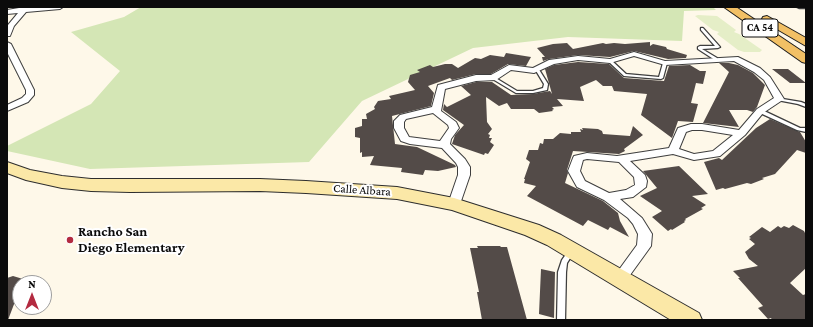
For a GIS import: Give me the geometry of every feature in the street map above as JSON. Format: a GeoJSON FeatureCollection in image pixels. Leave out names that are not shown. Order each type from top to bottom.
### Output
{"type":"FeatureCollection","features":[{"type":"Feature","properties":{"kind":"main road","name":"CA 54"},"geometry":{"type":"LineString","coordinates":[[729,7],[806,59]]}},
{"type":"Feature","properties":{"kind":"main road","name":"CA 54"},"geometry":{"type":"LineString","coordinates":[[746,7],[806,43]]}},
{"type":"Feature","properties":{"kind":"street"},"geometry":{"type":"LineString","coordinates":[[7,12],[25,9],[60,7]]}},
{"type":"Feature","properties":{"kind":"street"},"geometry":{"type":"LineString","coordinates":[[7,34],[11,25],[25,9]]}},
{"type":"Feature","properties":{"kind":"street"},"geometry":{"type":"LineString","coordinates":[[7,44],[30,90],[30,95],[25,100],[7,108]]}},
{"type":"Feature","properties":{"kind":"street"},"geometry":{"type":"LineString","coordinates":[[446,145],[446,139],[454,128],[453,124],[437,112],[436,109],[440,87],[476,78],[493,78],[509,67],[534,71],[552,62],[578,58],[610,61],[634,54],[665,63],[735,59],[757,70],[767,79],[779,99],[760,111],[742,134],[716,154],[694,157],[673,151],[621,158],[587,156],[578,158],[574,167],[575,174],[581,184],[608,197],[632,215],[638,221],[645,234],[644,246],[620,278]]}},
{"type":"Feature","properties":{"kind":"street"},"geometry":{"type":"LineString","coordinates":[[436,109],[403,117],[399,120],[399,128],[402,135],[410,141],[446,145],[461,161],[464,167],[464,175],[454,204]]}},
{"type":"Feature","properties":{"kind":"street"},"geometry":{"type":"LineString","coordinates":[[673,151],[682,130],[691,127],[702,127],[742,134]]}},
{"type":"Feature","properties":{"kind":"street"},"geometry":{"type":"LineString","coordinates":[[608,197],[629,194],[640,187],[641,181],[639,175],[621,158]]}},
{"type":"Feature","properties":{"kind":"street","name":"Calle Albara"},"geometry":{"type":"LineString","coordinates":[[7,167],[26,174],[55,181],[91,185],[298,186],[397,193],[454,204],[532,230],[572,250],[691,320]]}},
{"type":"Feature","properties":{"kind":"lane"},"geometry":{"type":"LineString","coordinates":[[799,7],[806,7]]}},
{"type":"Feature","properties":{"kind":"lane"},"geometry":{"type":"LineString","coordinates":[[702,29],[718,47],[700,47],[702,51],[714,59]]}},
{"type":"Feature","properties":{"kind":"lane"},"geometry":{"type":"LineString","coordinates":[[610,61],[625,75],[660,78],[665,63]]}},
{"type":"Feature","properties":{"kind":"lane"},"geometry":{"type":"LineString","coordinates":[[493,78],[516,92],[533,92],[545,89],[546,84],[537,69]]}},
{"type":"Feature","properties":{"kind":"lane"},"geometry":{"type":"LineString","coordinates":[[779,99],[806,106]]}},
{"type":"Feature","properties":{"kind":"lane"},"geometry":{"type":"LineString","coordinates":[[760,111],[800,129],[806,130]]}},
{"type":"Feature","properties":{"kind":"lane"},"geometry":{"type":"LineString","coordinates":[[561,320],[562,272],[564,262],[572,250]]}},
{"type":"Feature","properties":{"kind":"green space"},"geometry":{"type":"Polygon","coordinates":[[[141,7],[713,7],[716,10],[684,11],[682,41],[568,37],[473,48],[362,101],[309,162],[90,169],[7,151],[7,146],[91,104],[120,71],[71,32],[124,17],[141,7]]]}},
{"type":"Feature","properties":{"kind":"green space"},"geometry":{"type":"Polygon","coordinates":[[[695,16],[717,16],[736,30],[734,32],[762,50],[760,52],[744,52],[738,50],[717,34],[719,32],[713,30],[695,16]]]}},
{"type":"Feature","properties":{"kind":"building"},"geometry":{"type":"Polygon","coordinates":[[[650,42],[650,46],[653,44],[666,47],[667,49],[687,55],[686,58],[668,59],[634,51],[610,57],[578,55],[543,61],[542,57],[545,57],[537,48],[553,44],[567,43],[573,49],[603,43],[625,44],[650,42]]]}},
{"type":"Feature","properties":{"kind":"building"},"geometry":{"type":"Polygon","coordinates":[[[506,53],[531,57],[526,66],[508,64],[491,74],[476,74],[452,80],[450,78],[428,86],[434,93],[431,106],[392,116],[395,144],[417,147],[455,165],[456,167],[438,171],[425,170],[423,175],[401,172],[402,168],[370,165],[374,156],[362,157],[362,152],[360,153],[360,138],[355,137],[355,128],[362,126],[362,119],[367,119],[366,114],[375,109],[374,107],[378,101],[391,99],[389,96],[415,90],[408,82],[410,75],[420,72],[417,70],[430,65],[433,67],[452,64],[458,68],[475,58],[481,59],[490,55],[504,57],[506,53]]]}},
{"type":"Feature","properties":{"kind":"building"},"geometry":{"type":"Polygon","coordinates":[[[578,62],[609,64],[624,78],[664,81],[669,66],[690,65],[700,71],[706,71],[703,84],[696,83],[691,103],[698,104],[693,122],[678,121],[672,138],[641,115],[647,94],[614,91],[612,86],[603,86],[596,80],[580,87],[584,101],[557,99],[563,106],[552,107],[554,109],[552,110],[553,111],[539,113],[534,109],[511,109],[507,103],[499,106],[486,97],[487,122],[492,129],[488,134],[490,135],[489,138],[492,138],[490,142],[494,145],[488,154],[485,153],[484,155],[452,144],[455,135],[464,125],[443,110],[444,104],[447,107],[471,95],[461,86],[476,82],[492,82],[511,95],[533,94],[550,91],[552,94],[545,69],[554,65],[578,62]]]}},
{"type":"Feature","properties":{"kind":"building"},"geometry":{"type":"Polygon","coordinates":[[[719,63],[738,65],[753,73],[765,85],[757,107],[753,112],[747,110],[729,110],[739,127],[703,123],[729,72],[719,63]]]}},
{"type":"Feature","properties":{"kind":"building"},"geometry":{"type":"Polygon","coordinates":[[[772,69],[788,69],[806,83],[790,83],[772,69]]]}},
{"type":"Feature","properties":{"kind":"building"},"geometry":{"type":"Polygon","coordinates":[[[770,119],[800,132],[806,142],[806,153],[797,150],[775,174],[762,178],[764,179],[751,184],[747,183],[716,190],[704,162],[719,158],[722,160],[756,128],[770,119]]]}},
{"type":"Feature","properties":{"kind":"building"},"geometry":{"type":"Polygon","coordinates":[[[633,126],[643,135],[624,149],[625,151],[619,154],[573,151],[567,170],[568,173],[565,183],[603,201],[618,213],[620,221],[629,237],[610,227],[608,230],[588,220],[583,226],[527,196],[536,186],[524,183],[530,162],[526,159],[529,150],[538,150],[540,143],[543,144],[544,139],[553,139],[560,133],[571,134],[571,132],[581,132],[580,129],[583,130],[582,128],[598,129],[602,131],[603,134],[630,136],[633,126]]]}},
{"type":"Feature","properties":{"kind":"building"},"geometry":{"type":"Polygon","coordinates":[[[679,166],[708,194],[692,196],[706,205],[701,208],[703,209],[685,219],[685,222],[668,231],[652,217],[662,211],[640,196],[657,188],[643,171],[679,166]]]}},
{"type":"Feature","properties":{"kind":"building"},"geometry":{"type":"Polygon","coordinates":[[[793,225],[804,231],[806,235],[806,268],[790,283],[803,295],[806,294],[806,320],[772,320],[771,318],[768,319],[758,308],[763,306],[733,271],[758,266],[749,259],[745,252],[755,244],[749,239],[751,238],[749,237],[762,227],[770,232],[778,226],[781,228],[784,226],[789,228],[793,225]]]}},
{"type":"Feature","properties":{"kind":"building"},"geometry":{"type":"Polygon","coordinates":[[[477,246],[507,247],[527,320],[482,320],[477,292],[479,292],[470,248],[478,248],[477,246]]]}},
{"type":"Feature","properties":{"kind":"building"},"geometry":{"type":"Polygon","coordinates":[[[541,269],[555,272],[554,318],[539,314],[541,269]]]}},
{"type":"Feature","properties":{"kind":"building"},"geometry":{"type":"Polygon","coordinates":[[[12,276],[12,310],[8,320],[7,320],[7,278],[12,276]]]}},
{"type":"Feature","properties":{"kind":"place","name":"Rancho San Diego Elementary"},"geometry":{"type":"Point","coordinates":[70,240]}}]}
